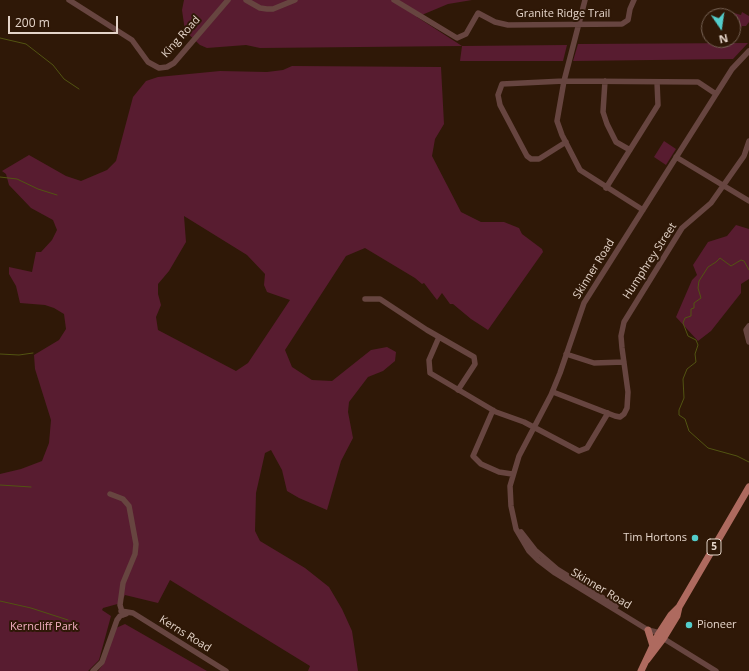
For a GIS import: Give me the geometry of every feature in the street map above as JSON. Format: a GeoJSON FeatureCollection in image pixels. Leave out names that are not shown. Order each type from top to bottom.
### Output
{"type":"FeatureCollection","features":[{"type":"Feature","properties":{"kind":"main road","name":"5"},"geometry":{"type":"LineString","coordinates":[[641,671],[659,635],[671,615],[679,607],[749,486]]}},
{"type":"Feature","properties":{"kind":"main road"},"geometry":{"type":"LineString","coordinates":[[648,630],[653,646]]}},
{"type":"Feature","properties":{"kind":"main road"},"geometry":{"type":"LineString","coordinates":[[647,660],[659,635]]}},
{"type":"Feature","properties":{"kind":"street","name":"King Road"},"geometry":{"type":"LineString","coordinates":[[69,0],[132,40],[148,62],[159,68],[167,67],[174,63],[228,0]]}},
{"type":"Feature","properties":{"kind":"street"},"geometry":{"type":"LineString","coordinates":[[246,0],[260,8],[267,9],[295,0]]}},
{"type":"Feature","properties":{"kind":"street","name":"Granite Ridge Trail"},"geometry":{"type":"LineString","coordinates":[[394,0],[452,36],[461,37],[466,34],[478,13],[495,22],[508,24],[626,23],[634,0]]}},
{"type":"Feature","properties":{"kind":"street"},"geometry":{"type":"LineString","coordinates":[[585,0],[564,81],[557,121],[580,170],[606,188],[643,210]]}},
{"type":"Feature","properties":{"kind":"street","name":"Skinner Road"},"geometry":{"type":"LineString","coordinates":[[659,635],[648,630],[555,573],[538,560],[522,540],[516,529],[510,496],[512,474],[519,456],[553,392],[584,303],[732,69],[749,51]]}},
{"type":"Feature","properties":{"kind":"street"},"geometry":{"type":"LineString","coordinates":[[605,81],[603,112],[607,124],[616,142],[630,150]]}},
{"type":"Feature","properties":{"kind":"street"},"geometry":{"type":"LineString","coordinates":[[566,142],[539,159],[531,159],[527,156],[505,116],[498,95],[499,87],[506,82],[698,82],[716,94]]}},
{"type":"Feature","properties":{"kind":"street"},"geometry":{"type":"LineString","coordinates":[[606,188],[658,105],[657,82]]}},
{"type":"Feature","properties":{"kind":"street","name":"Humphrey Street"},"geometry":{"type":"LineString","coordinates":[[608,413],[620,417],[624,414],[627,408],[628,392],[621,336],[626,317],[682,228],[709,206],[744,156],[749,141]]}},
{"type":"Feature","properties":{"kind":"street"},"geometry":{"type":"LineString","coordinates":[[676,157],[749,201]]}},
{"type":"Feature","properties":{"kind":"street"},"geometry":{"type":"LineString","coordinates":[[365,299],[380,299],[439,337],[472,354],[476,359],[475,364],[458,390]]}},
{"type":"Feature","properties":{"kind":"street"},"geometry":{"type":"LineString","coordinates":[[749,326],[746,330],[749,342]]}},
{"type":"Feature","properties":{"kind":"street"},"geometry":{"type":"LineString","coordinates":[[439,337],[430,356],[428,370],[432,374],[493,410],[534,427],[581,451],[587,448],[608,413],[553,392]]}},
{"type":"Feature","properties":{"kind":"street"},"geometry":{"type":"LineString","coordinates":[[566,354],[594,363],[624,362]]}},
{"type":"Feature","properties":{"kind":"street"},"geometry":{"type":"LineString","coordinates":[[493,410],[473,456],[481,464],[499,472],[512,474]]}},
{"type":"Feature","properties":{"kind":"street"},"geometry":{"type":"LineString","coordinates":[[93,671],[102,662],[113,628],[122,613],[120,605],[123,583],[134,554],[136,544],[129,506],[123,499],[110,494]]}},
{"type":"Feature","properties":{"kind":"street","name":"Skinner Road"},"geometry":{"type":"LineString","coordinates":[[514,520],[532,547],[557,569],[659,635]]}},
{"type":"Feature","properties":{"kind":"street","name":"Kerns Road"},"geometry":{"type":"LineString","coordinates":[[122,613],[126,610],[226,671]]}},
{"type":"Feature","properties":{"kind":"street"},"geometry":{"type":"LineString","coordinates":[[659,635],[716,671]]}},
{"type":"Feature","properties":{"kind":"green space"},"geometry":{"type":"Polygon","coordinates":[[[184,0],[472,0],[448,4],[417,17],[462,46],[260,48],[246,45],[207,48],[200,45],[185,31],[182,10],[184,0]]]}},
{"type":"Feature","properties":{"kind":"green space"},"geometry":{"type":"Polygon","coordinates":[[[742,12],[749,16],[749,22],[746,26],[742,26],[741,28],[742,12]]]}},
{"type":"Feature","properties":{"kind":"green space"},"geometry":{"type":"Polygon","coordinates":[[[701,43],[701,48],[741,48],[741,43],[748,43],[733,59],[573,61],[578,44],[701,43]]]}},
{"type":"Feature","properties":{"kind":"green space"},"geometry":{"type":"Polygon","coordinates":[[[567,45],[563,61],[460,61],[462,46],[567,45]]]}},
{"type":"Feature","properties":{"kind":"green space","name":"Kerncliff Park"},"geometry":{"type":"Polygon","coordinates":[[[292,66],[441,67],[444,124],[435,139],[432,156],[461,212],[481,222],[504,222],[519,228],[522,234],[542,249],[543,252],[488,330],[471,319],[453,304],[450,304],[442,293],[437,300],[424,283],[422,284],[415,278],[365,248],[346,256],[285,350],[292,367],[312,380],[332,381],[371,350],[387,347],[396,352],[395,361],[383,371],[368,377],[349,402],[348,412],[353,438],[341,461],[327,510],[287,491],[282,470],[271,450],[265,453],[256,493],[255,531],[260,541],[305,568],[329,587],[342,609],[352,631],[358,671],[308,671],[310,666],[170,580],[158,603],[125,595],[121,603],[103,608],[102,610],[111,616],[99,660],[88,671],[0,671],[0,474],[21,469],[42,461],[49,443],[51,420],[35,369],[34,355],[59,340],[66,329],[64,314],[54,308],[45,305],[20,303],[16,286],[9,274],[9,267],[32,272],[36,252],[41,252],[52,240],[57,230],[53,220],[31,208],[9,185],[6,174],[2,171],[29,155],[66,176],[81,181],[107,170],[116,161],[133,97],[146,81],[158,77],[220,71],[267,72],[283,70],[292,66]],[[184,216],[186,242],[169,271],[158,284],[158,294],[161,305],[156,317],[158,330],[236,371],[248,363],[290,300],[267,292],[264,285],[265,274],[247,255],[184,216]]]}},
{"type":"Feature","properties":{"kind":"green space"},"geometry":{"type":"Polygon","coordinates":[[[664,141],[676,149],[666,165],[654,157],[664,141]]]}},
{"type":"Feature","properties":{"kind":"green space"},"geometry":{"type":"Polygon","coordinates":[[[736,225],[749,229],[749,279],[741,284],[741,293],[711,331],[698,341],[676,317],[692,280],[697,275],[693,265],[708,242],[727,236],[736,225]]]}},
{"type":"Feature","properties":{"kind":"green space"},"geometry":{"type":"Polygon","coordinates":[[[125,624],[207,671],[98,671],[102,666],[116,628],[125,624]]]}},
{"type":"Feature","properties":{"kind":"waterway"},"geometry":{"type":"LineString","coordinates":[[0,38],[26,44],[53,65],[64,79],[79,89]]}},
{"type":"Feature","properties":{"kind":"waterway"},"geometry":{"type":"LineString","coordinates":[[0,177],[17,179],[38,189],[57,195]]}},
{"type":"Feature","properties":{"kind":"waterway"},"geometry":{"type":"LineString","coordinates":[[749,270],[744,261],[741,260],[731,266],[720,258],[708,267],[699,281],[698,288],[701,298],[694,303],[694,308],[691,309],[691,316],[685,318],[683,323],[688,336],[696,340],[698,345],[695,354],[696,362],[687,369],[683,379],[684,398],[679,410],[679,415],[685,419],[689,431],[708,448],[737,456],[749,462]]}},
{"type":"Feature","properties":{"kind":"waterway"},"geometry":{"type":"LineString","coordinates":[[0,354],[19,355],[33,353]]}},
{"type":"Feature","properties":{"kind":"waterway"},"geometry":{"type":"LineString","coordinates":[[0,485],[31,487]]}},
{"type":"Feature","properties":{"kind":"waterway"},"geometry":{"type":"LineString","coordinates":[[0,601],[31,608],[68,620]]}},
{"type":"Feature","properties":{"kind":"place","name":"Tim Hortons"},"geometry":{"type":"Point","coordinates":[695,538]}},
{"type":"Feature","properties":{"kind":"place","name":"Pioneer"},"geometry":{"type":"Point","coordinates":[689,625]}}]}
